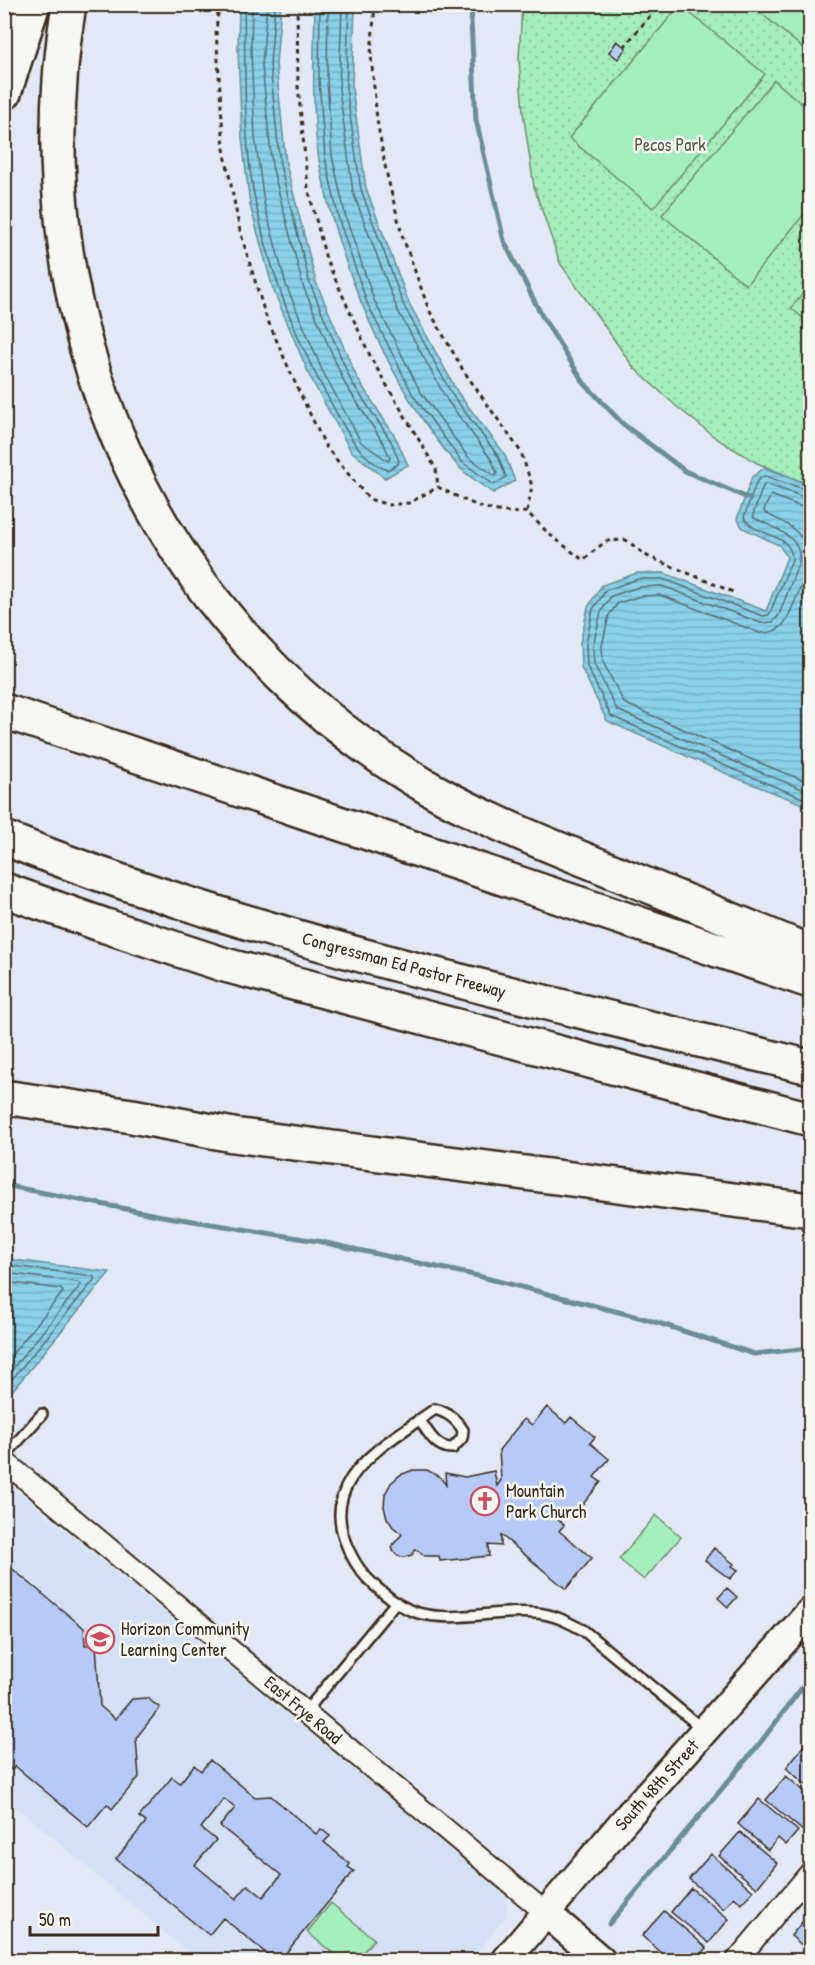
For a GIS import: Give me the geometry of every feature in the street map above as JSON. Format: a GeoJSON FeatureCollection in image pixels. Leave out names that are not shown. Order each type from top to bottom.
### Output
{"type":"FeatureCollection","features":[{"type":"Feature","properties":{"kind":"highway"},"geometry":{"type":"LineString","coordinates":[[4,93],[33,4]]}},
{"type":"Feature","properties":{"kind":"highway"},"geometry":{"type":"LineString","coordinates":[[69,4],[58,99],[58,181],[67,262],[78,316],[102,398],[128,460],[173,542],[211,597],[252,645],[312,704],[365,747],[413,779],[465,808],[520,833],[810,952]]}},
{"type":"Feature","properties":{"kind":"highway"},"geometry":{"type":"LineString","coordinates":[[4,711],[810,981]]}},
{"type":"Feature","properties":{"kind":"highway","name":"Congressman Ed Pastor Freeway"},"geometry":{"type":"LineString","coordinates":[[4,838],[108,878],[275,931],[407,967],[810,1067]]}},
{"type":"Feature","properties":{"kind":"highway"},"geometry":{"type":"LineString","coordinates":[[4,890],[106,926],[245,970],[810,1119]]}},
{"type":"Feature","properties":{"kind":"highway"},"geometry":{"type":"LineString","coordinates":[[4,1096],[233,1135],[810,1210]]}},
{"type":"Feature","properties":{"kind":"highway"},"geometry":{"type":"LineString","coordinates":[[4,1115],[129,1131],[233,1135]]}},
{"type":"Feature","properties":{"kind":"street","name":"East Frye Road"},"geometry":{"type":"LineString","coordinates":[[4,1459],[601,1960]]}},
{"type":"Feature","properties":{"kind":"street","name":"South 48th Street"},"geometry":{"type":"LineString","coordinates":[[507,1960],[629,1815],[810,1612]]}},
{"type":"Feature","properties":{"kind":"street"},"geometry":{"type":"LineString","coordinates":[[737,1960],[810,1873]]}},
{"type":"Feature","properties":{"kind":"lane"},"geometry":{"type":"LineString","coordinates":[[420,1420],[441,1446],[453,1448],[462,1438],[463,1430],[448,1413],[435,1409],[389,1439],[363,1461],[345,1490],[339,1522],[346,1547],[363,1576],[396,1602],[416,1612],[436,1616],[536,1613],[562,1619],[583,1630],[706,1731]]}},
{"type":"Feature","properties":{"kind":"lane"},"geometry":{"type":"LineString","coordinates":[[4,1459],[42,1414]]}},
{"type":"Feature","properties":{"kind":"lane"},"geometry":{"type":"LineString","coordinates":[[306,1711],[396,1602]]}},
{"type":"Feature","properties":{"kind":"path"},"geometry":{"type":"LineString","coordinates":[[219,4],[216,31],[224,149],[240,231],[265,314],[296,385],[326,447],[369,500],[389,505],[409,503],[438,487]]}},
{"type":"Feature","properties":{"kind":"path"},"geometry":{"type":"LineString","coordinates":[[297,4],[298,86],[308,188],[326,259],[372,360],[436,469],[438,487]]}},
{"type":"Feature","properties":{"kind":"path"},"geometry":{"type":"LineString","coordinates":[[375,4],[371,55],[377,120],[386,171],[402,235],[429,310],[463,370],[521,452],[532,486],[527,512]]}},
{"type":"Feature","properties":{"kind":"path"},"geometry":{"type":"LineString","coordinates":[[624,47],[660,4]]}},
{"type":"Feature","properties":{"kind":"path"},"geometry":{"type":"LineString","coordinates":[[438,487],[480,507],[506,514],[527,512]]}},
{"type":"Feature","properties":{"kind":"path"},"geometry":{"type":"LineString","coordinates":[[527,512],[549,534],[583,560],[606,541],[626,540],[647,556],[733,592]]}},
{"type":"Feature","properties":{"kind":"shaded area","name":"Horizon Community Learning Center"},"geometry":{"type":"Polygon","coordinates":[[[4,1480],[499,1890],[506,1899],[505,1918],[471,1960],[197,1960],[5,1797],[4,1480]]]}},
{"type":"Feature","properties":{"kind":"green space","name":"Pecos Park"},"geometry":{"type":"Polygon","coordinates":[[[522,5],[810,5],[810,485],[757,463],[717,439],[676,406],[634,368],[560,263],[534,187],[523,112],[519,60],[522,5]]]}},
{"type":"Feature","properties":{"kind":"green space"},"geometry":{"type":"Polygon","coordinates":[[[680,5],[765,74],[653,208],[569,138],[680,5]]]}},
{"type":"Feature","properties":{"kind":"green space"},"geometry":{"type":"Polygon","coordinates":[[[751,5],[810,5],[810,54],[751,5]]]}},
{"type":"Feature","properties":{"kind":"green space"},"geometry":{"type":"Polygon","coordinates":[[[774,80],[810,111],[810,207],[746,285],[662,215],[774,80]]]}},
{"type":"Feature","properties":{"kind":"green space"},"geometry":{"type":"Polygon","coordinates":[[[810,285],[810,324],[791,308],[810,285]]]}},
{"type":"Feature","properties":{"kind":"green space"},"geometry":{"type":"Polygon","coordinates":[[[656,1515],[681,1537],[644,1580],[619,1559],[656,1515]]]}},
{"type":"Feature","properties":{"kind":"green space"},"geometry":{"type":"Polygon","coordinates":[[[331,1903],[374,1939],[357,1960],[341,1960],[307,1932],[331,1903]]]}},
{"type":"Feature","properties":{"kind":"water"},"geometry":{"type":"Polygon","coordinates":[[[239,5],[281,5],[276,64],[286,164],[316,282],[357,378],[396,438],[408,465],[385,478],[351,451],[310,377],[273,289],[250,205],[242,138],[238,52],[239,5]]]}},
{"type":"Feature","properties":{"kind":"water"},"geometry":{"type":"Polygon","coordinates":[[[315,5],[355,5],[352,88],[366,188],[409,303],[458,393],[504,453],[515,481],[493,493],[461,469],[432,433],[388,361],[353,280],[327,199],[316,141],[315,5]]]}},
{"type":"Feature","properties":{"kind":"water"},"geometry":{"type":"Polygon","coordinates":[[[764,468],[810,486],[810,807],[734,777],[607,721],[581,667],[580,643],[588,607],[602,585],[637,573],[664,573],[766,611],[787,557],[779,545],[743,528],[737,519],[752,477],[764,468]]]}},
{"type":"Feature","properties":{"kind":"water"},"geometry":{"type":"Polygon","coordinates":[[[5,1259],[110,1272],[8,1396],[4,1394],[5,1259]]]}},
{"type":"Feature","properties":{"kind":"building"},"geometry":{"type":"Polygon","coordinates":[[[617,41],[626,48],[618,59],[609,52],[617,41]]]}},
{"type":"Feature","properties":{"kind":"building","name":"Mountain Park Church"},"geometry":{"type":"Polygon","coordinates":[[[547,1407],[566,1423],[571,1417],[595,1437],[590,1443],[609,1459],[594,1477],[601,1482],[575,1514],[554,1516],[564,1525],[559,1531],[592,1558],[566,1589],[501,1535],[501,1546],[488,1545],[489,1556],[440,1561],[439,1556],[425,1556],[416,1549],[412,1555],[405,1557],[398,1556],[393,1551],[392,1546],[402,1534],[387,1518],[384,1507],[385,1494],[391,1483],[400,1475],[413,1470],[427,1470],[440,1477],[446,1485],[445,1473],[465,1477],[494,1471],[497,1486],[501,1480],[499,1450],[524,1419],[532,1425],[547,1407]]]}},
{"type":"Feature","properties":{"kind":"building"},"geometry":{"type":"Polygon","coordinates":[[[714,1548],[738,1570],[730,1579],[705,1560],[714,1548]]]}},
{"type":"Feature","properties":{"kind":"building"},"geometry":{"type":"Polygon","coordinates":[[[4,1562],[84,1628],[85,1645],[96,1644],[100,1706],[115,1719],[132,1699],[147,1698],[160,1708],[136,1738],[139,1777],[112,1809],[107,1804],[88,1827],[15,1766],[12,1770],[4,1764],[4,1562]]]}},
{"type":"Feature","properties":{"kind":"building"},"geometry":{"type":"Polygon","coordinates":[[[727,1588],[737,1597],[728,1607],[718,1598],[727,1588]]]}},
{"type":"Feature","properties":{"kind":"building"},"geometry":{"type":"Polygon","coordinates":[[[805,1744],[810,1748],[810,1788],[786,1768],[805,1744]]]}},
{"type":"Feature","properties":{"kind":"building"},"geometry":{"type":"Polygon","coordinates":[[[210,1760],[255,1797],[271,1796],[316,1834],[321,1829],[330,1836],[324,1842],[350,1864],[348,1867],[354,1871],[280,1960],[274,1957],[273,1959],[223,1918],[209,1935],[116,1859],[146,1822],[139,1817],[172,1777],[180,1783],[194,1765],[201,1771],[210,1760]],[[224,1799],[201,1828],[216,1840],[195,1865],[236,1899],[248,1885],[263,1897],[281,1875],[220,1826],[235,1808],[224,1799]]]}},
{"type":"Feature","properties":{"kind":"building"},"geometry":{"type":"Polygon","coordinates":[[[786,1776],[810,1796],[810,1823],[803,1831],[766,1800],[786,1776]]]}},
{"type":"Feature","properties":{"kind":"building"},"geometry":{"type":"Polygon","coordinates":[[[759,1799],[798,1831],[786,1845],[778,1838],[768,1850],[738,1824],[759,1799]]]}},
{"type":"Feature","properties":{"kind":"building"},"geometry":{"type":"Polygon","coordinates":[[[740,1832],[777,1863],[757,1888],[719,1856],[740,1832]]]}},
{"type":"Feature","properties":{"kind":"building"},"geometry":{"type":"Polygon","coordinates":[[[711,1854],[753,1891],[742,1904],[734,1897],[724,1909],[689,1879],[711,1854]]]}},
{"type":"Feature","properties":{"kind":"building"},"geometry":{"type":"Polygon","coordinates":[[[691,1888],[729,1919],[709,1943],[671,1912],[691,1888]]]}},
{"type":"Feature","properties":{"kind":"building"},"geometry":{"type":"Polygon","coordinates":[[[664,1911],[707,1948],[696,1960],[687,1955],[682,1960],[670,1960],[642,1936],[664,1911]]]}},
{"type":"Feature","properties":{"kind":"building"},"geometry":{"type":"Polygon","coordinates":[[[810,1912],[810,1952],[791,1936],[810,1912]]]}},
{"type":"Feature","properties":{"kind":"waterway"},"geometry":{"type":"LineString","coordinates":[[473,4],[471,21],[476,120],[504,241],[542,316],[584,383],[623,424],[685,471],[750,499]]}},
{"type":"Feature","properties":{"kind":"waterway"},"geometry":{"type":"LineString","coordinates":[[4,1185],[162,1216],[317,1241],[478,1276],[646,1319],[754,1354],[810,1348]]}},
{"type":"Feature","properties":{"kind":"waterway"},"geometry":{"type":"LineString","coordinates":[[609,1924],[760,1743],[810,1677]]}},
{"type":"Feature","properties":{"kind":"place","name":"Mountain Park Church"},"geometry":{"type":"Point","coordinates":[485,1501]}},
{"type":"Feature","properties":{"kind":"place","name":"Horizon Community Learning Center"},"geometry":{"type":"Point","coordinates":[100,1639]}}]}
